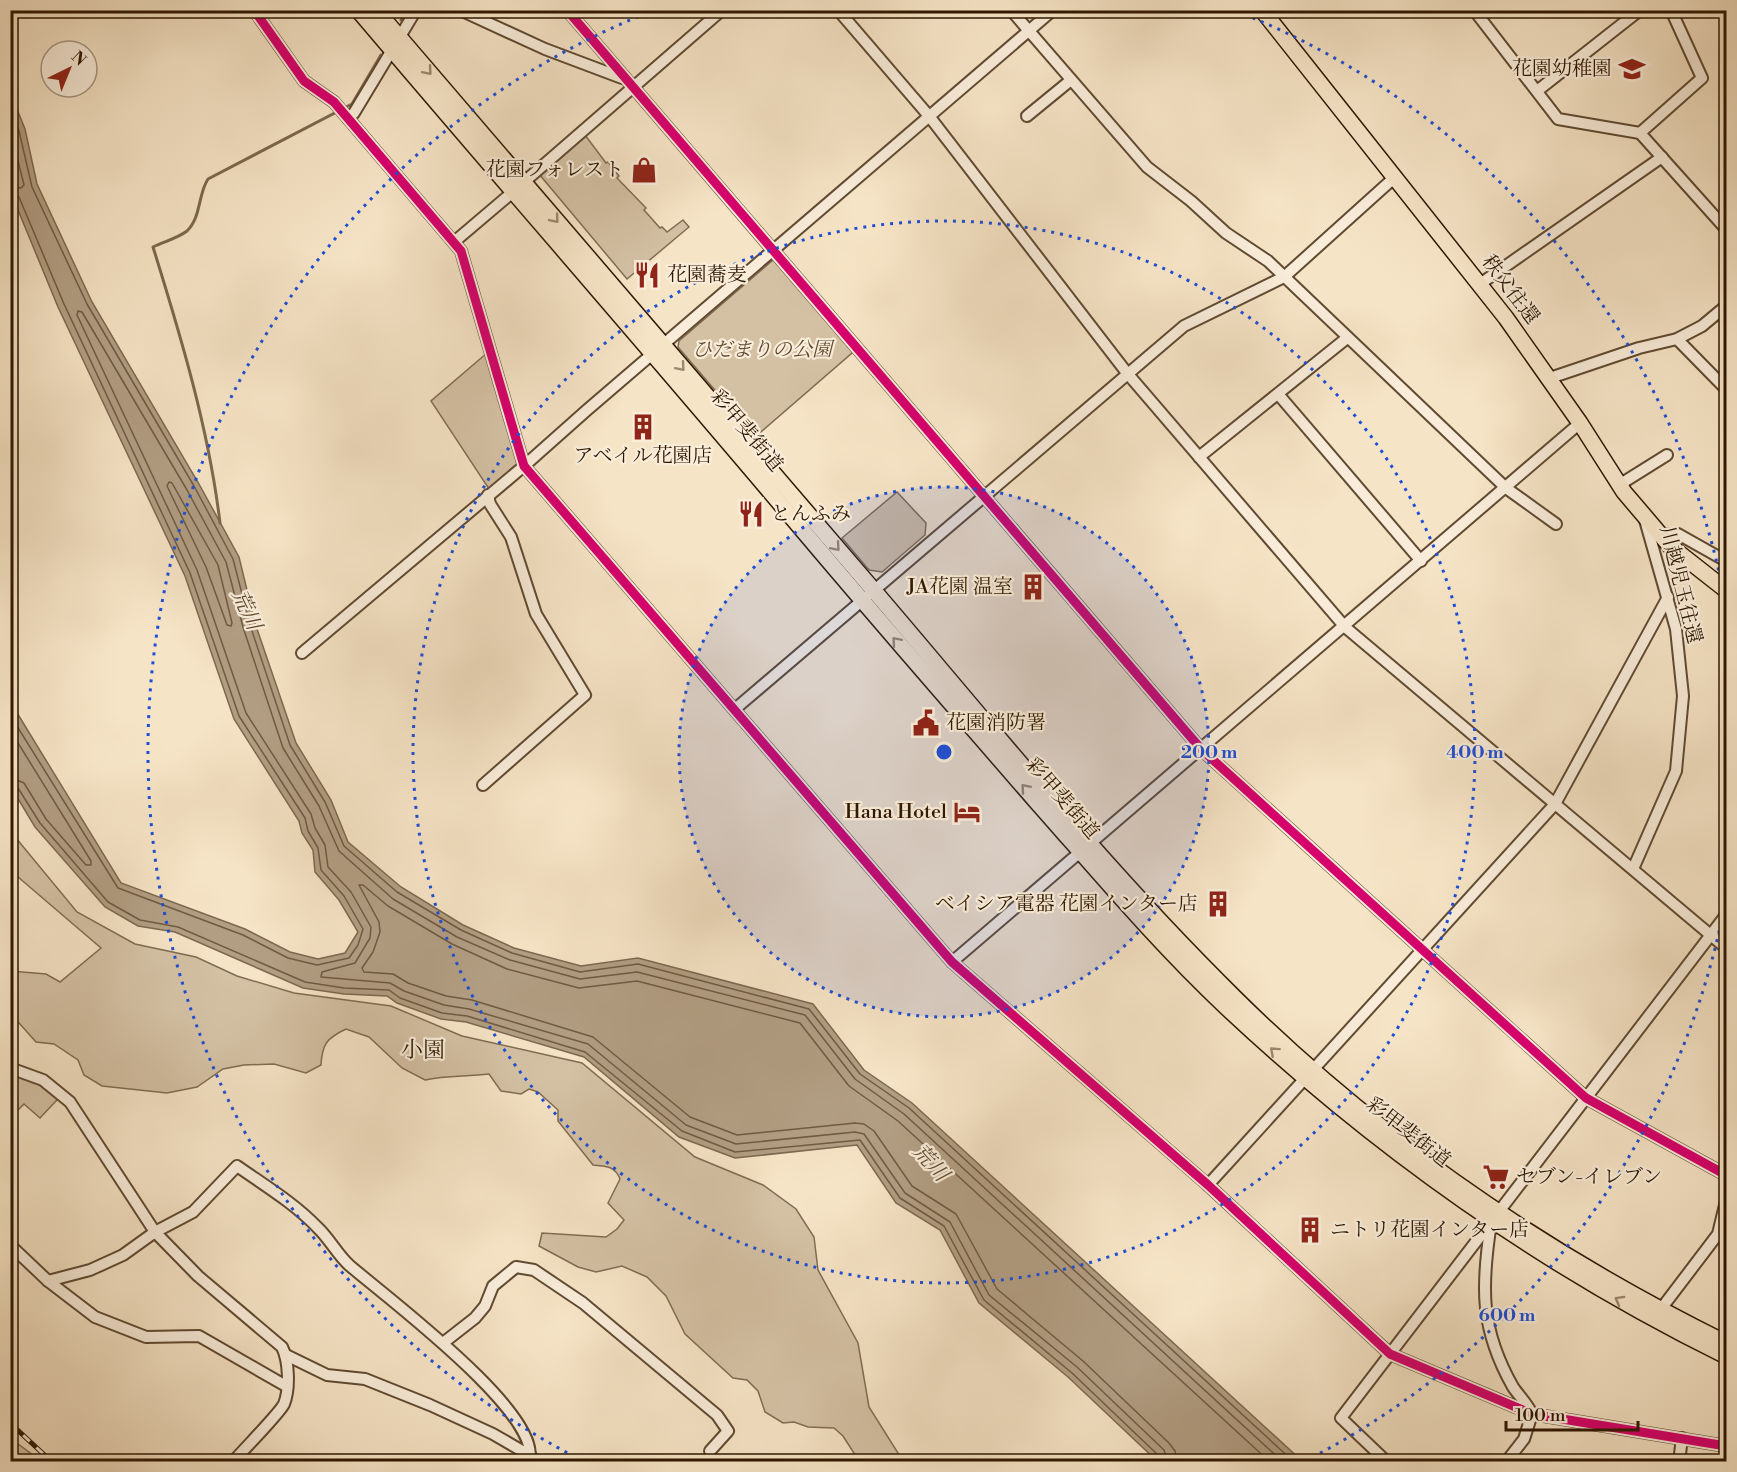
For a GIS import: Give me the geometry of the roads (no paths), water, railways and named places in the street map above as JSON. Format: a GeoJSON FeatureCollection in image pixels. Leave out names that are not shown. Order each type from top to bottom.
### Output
{"type":"FeatureCollection","features":[{"type":"Feature","properties":{"kind":"highway","name":"彩甲斐街道"},"geometry":{"type":"LineString","coordinates":[[358,10],[396,45],[519,186],[657,349],[862,601],[1085,848],[1309,1074],[1428,1162],[1495,1216],[1614,1297],[1726,1356]]}},
{"type":"Feature","properties":{"kind":"highway","name":"彩甲斐街道"},"geometry":{"type":"LineString","coordinates":[[376,10],[396,45]]}},
{"type":"Feature","properties":{"kind":"highway","name":"秩父往還"},"geometry":{"type":"LineString","coordinates":[[1262,10],[1480,284],[1550,378],[1619,485],[1660,534],[1726,590]]}},
{"type":"Feature","properties":{"kind":"highway","name":"彩甲斐街道"},"geometry":{"type":"LineString","coordinates":[[657,349],[874,591],[1085,848]]}},
{"type":"Feature","properties":{"kind":"highway","name":"彩甲斐街道"},"geometry":{"type":"LineString","coordinates":[[1495,1216],[1661,1310],[1726,1343]]}},
{"type":"Feature","properties":{"kind":"street"},"geometry":{"type":"LineString","coordinates":[[254,10],[304,81],[343,113],[461,251],[525,466],[952,962],[1208,1185],[1390,1354],[1532,1414],[1726,1446]]}},
{"type":"Feature","properties":{"kind":"street"},"geometry":{"type":"LineString","coordinates":[[343,113],[354,113],[416,10]]}},
{"type":"Feature","properties":{"kind":"street"},"geometry":{"type":"LineString","coordinates":[[460,10],[629,84]]}},
{"type":"Feature","properties":{"kind":"street"},"geometry":{"type":"LineString","coordinates":[[567,10],[1201,749],[1586,1098],[1726,1176]]}},
{"type":"Feature","properties":{"kind":"street"},"geometry":{"type":"LineString","coordinates":[[454,242],[519,186],[629,84],[722,10]]}},
{"type":"Feature","properties":{"kind":"street"},"geometry":{"type":"LineString","coordinates":[[838,10],[929,116],[1127,374],[1345,627],[1726,948]]}},
{"type":"Feature","properties":{"kind":"street"},"geometry":{"type":"LineString","coordinates":[[1011,10],[1147,167],[1191,201],[1226,233],[1268,261],[1506,488],[1556,524]]}},
{"type":"Feature","properties":{"kind":"street"},"geometry":{"type":"LineString","coordinates":[[302,653],[525,466],[657,349],[1053,10]]}},
{"type":"Feature","properties":{"kind":"street"},"geometry":{"type":"LineString","coordinates":[[1474,10],[1558,119],[1640,133],[1726,229]]}},
{"type":"Feature","properties":{"kind":"street"},"geometry":{"type":"LineString","coordinates":[[1537,91],[1640,10]]}},
{"type":"Feature","properties":{"kind":"street"},"geometry":{"type":"LineString","coordinates":[[1640,133],[1702,78],[1671,10]]}},
{"type":"Feature","properties":{"kind":"street"},"geometry":{"type":"LineString","coordinates":[[1027,116],[1071,80]]}},
{"type":"Feature","properties":{"kind":"street"},"geometry":{"type":"LineString","coordinates":[[1480,284],[1662,157]]}},
{"type":"Feature","properties":{"kind":"street"},"geometry":{"type":"LineString","coordinates":[[735,709],[1184,326],[1284,277],[1395,177]]}},
{"type":"Feature","properties":{"kind":"street"},"geometry":{"type":"LineString","coordinates":[[1550,378],[1640,348],[1677,339],[1702,326],[1726,306]]}},
{"type":"Feature","properties":{"kind":"street"},"geometry":{"type":"LineString","coordinates":[[1199,457],[1347,338]]}},
{"type":"Feature","properties":{"kind":"street"},"geometry":{"type":"LineString","coordinates":[[1677,339],[1726,389]]}},
{"type":"Feature","properties":{"kind":"street"},"geometry":{"type":"LineString","coordinates":[[1278,394],[1421,561]]}},
{"type":"Feature","properties":{"kind":"street"},"geometry":{"type":"LineString","coordinates":[[952,962],[1580,423]]}},
{"type":"Feature","properties":{"kind":"street"},"geometry":{"type":"LineString","coordinates":[[1619,485],[1667,455]]}},
{"type":"Feature","properties":{"kind":"street"},"geometry":{"type":"LineString","coordinates":[[483,785],[585,695],[536,614],[511,537],[490,504],[488,495]]}},
{"type":"Feature","properties":{"kind":"street","name":"川越児玉往還"},"geometry":{"type":"LineString","coordinates":[[1633,869],[1676,771],[1683,696],[1681,662],[1668,597],[1644,516]]}},
{"type":"Feature","properties":{"kind":"street"},"geometry":{"type":"LineString","coordinates":[[1660,534],[1678,534],[1726,561]]}},
{"type":"Feature","properties":{"kind":"street"},"geometry":{"type":"LineString","coordinates":[[1208,1185],[1555,804],[1668,597]]}},
{"type":"Feature","properties":{"kind":"street"},"geometry":{"type":"LineString","coordinates":[[1387,1461],[1341,1418],[1726,915]]}},
{"type":"Feature","properties":{"kind":"street"},"geometry":{"type":"LineString","coordinates":[[10,1068],[43,1080],[70,1102],[155,1232],[198,1276],[271,1336],[286,1355],[327,1375],[365,1379],[430,1405],[493,1434],[529,1459]]}},
{"type":"Feature","properties":{"kind":"street"},"geometry":{"type":"LineString","coordinates":[[48,1281],[90,1270],[123,1255],[155,1232],[193,1212],[237,1166],[304,1215],[347,1263],[443,1343],[495,1393],[525,1434],[529,1459]]}},
{"type":"Feature","properties":{"kind":"street"},"geometry":{"type":"LineString","coordinates":[[1661,1310],[1718,1234],[1726,1201]]}},
{"type":"Feature","properties":{"kind":"street"},"geometry":{"type":"LineString","coordinates":[[1495,1216],[1484,1287],[1485,1318],[1493,1344],[1514,1388],[1532,1414]]}},
{"type":"Feature","properties":{"kind":"street"},"geometry":{"type":"LineString","coordinates":[[10,1245],[48,1281],[95,1317],[146,1337],[200,1336],[286,1386]]}},
{"type":"Feature","properties":{"kind":"street"},"geometry":{"type":"LineString","coordinates":[[443,1343],[475,1318],[485,1306],[493,1286],[516,1267],[534,1270],[600,1316],[717,1415],[728,1431],[710,1451]]}},
{"type":"Feature","properties":{"kind":"street"},"geometry":{"type":"LineString","coordinates":[[233,1461],[284,1404],[286,1355]]}},
{"type":"Feature","properties":{"kind":"street"},"geometry":{"type":"LineString","coordinates":[[1506,1461],[1524,1439],[1532,1414]]}},
{"type":"Feature","properties":{"kind":"street"},"geometry":{"type":"LineString","coordinates":[[1678,1461],[1682,1438]]}},
{"type":"Feature","properties":{"kind":"water","name":"荒川"},"geometry":{"type":"Polygon","coordinates":[[[10,92],[25,129],[37,184],[92,302],[199,484],[239,557],[255,623],[296,743],[331,800],[348,842],[401,887],[463,925],[514,948],[581,966],[638,958],[813,1004],[864,1070],[912,1103],[1302,1461],[1157,1461],[1068,1377],[979,1303],[940,1230],[896,1203],[857,1145],[735,1158],[679,1137],[584,1057],[466,1022],[441,1019],[397,1003],[387,996],[344,994],[303,988],[175,932],[138,926],[105,907],[35,827],[11,787],[11,703],[121,883],[245,929],[290,952],[318,959],[345,953],[358,932],[339,900],[315,872],[313,850],[302,833],[299,821],[234,719],[185,576],[58,307],[11,193],[10,92]]]}},
{"type":"Feature","properties":{"kind":"waterway"},"geometry":{"type":"LineString","coordinates":[[401,20],[407,10]]}},
{"type":"Feature","properties":{"kind":"waterway"},"geometry":{"type":"LineString","coordinates":[[220,523],[201,419],[184,349],[153,247],[179,236],[192,226],[208,179],[352,104],[381,55]]}},
{"type":"Feature","properties":{"kind":"railway"},"geometry":{"type":"LineString","coordinates":[[10,1423],[52,1462]]}},
{"type":"Feature","properties":{"kind":"place","name":"花園幼稚園"},"geometry":{"type":"Point","coordinates":[1632,69]}},
{"type":"Feature","properties":{"kind":"place","name":"花園フォレスト"},"geometry":{"type":"Point","coordinates":[644,170]}},
{"type":"Feature","properties":{"kind":"place","name":"花園蕎麦"},"geometry":{"type":"Point","coordinates":[647,275]}},
{"type":"Feature","properties":{"kind":"place","name":"アベイル花園店"},"geometry":{"type":"Point","coordinates":[643,427]}},
{"type":"Feature","properties":{"kind":"place","name":"とんふみ"},"geometry":{"type":"Point","coordinates":[751,514]}},
{"type":"Feature","properties":{"kind":"place","name":"JA花園 温室"},"geometry":{"type":"Point","coordinates":[1033,587]}},
{"type":"Feature","properties":{"kind":"place","name":"花園消防署"},"geometry":{"type":"Point","coordinates":[926,723]}},
{"type":"Feature","properties":{"kind":"place","name":"Hana Hotel"},"geometry":{"type":"Point","coordinates":[967,812]}},
{"type":"Feature","properties":{"kind":"place","name":"ベイシア電器 花園インター店"},"geometry":{"type":"Point","coordinates":[1218,904]}},
{"type":"Feature","properties":{"kind":"place","name":"セブン-イレブン"},"geometry":{"type":"Point","coordinates":[1496,1177]}},
{"type":"Feature","properties":{"kind":"place","name":"ニトリ花園インター店"},"geometry":{"type":"Point","coordinates":[1310,1230]}},
{"type":"Feature","properties":{"kind":"district","name":"小園"},"geometry":{"type":"Point","coordinates":[423,1050]}},
{"type":"Feature","properties":{"kind":"park label","name":"ひだまりの公園"},"geometry":{"type":"Point","coordinates":[762,350]}}]}
